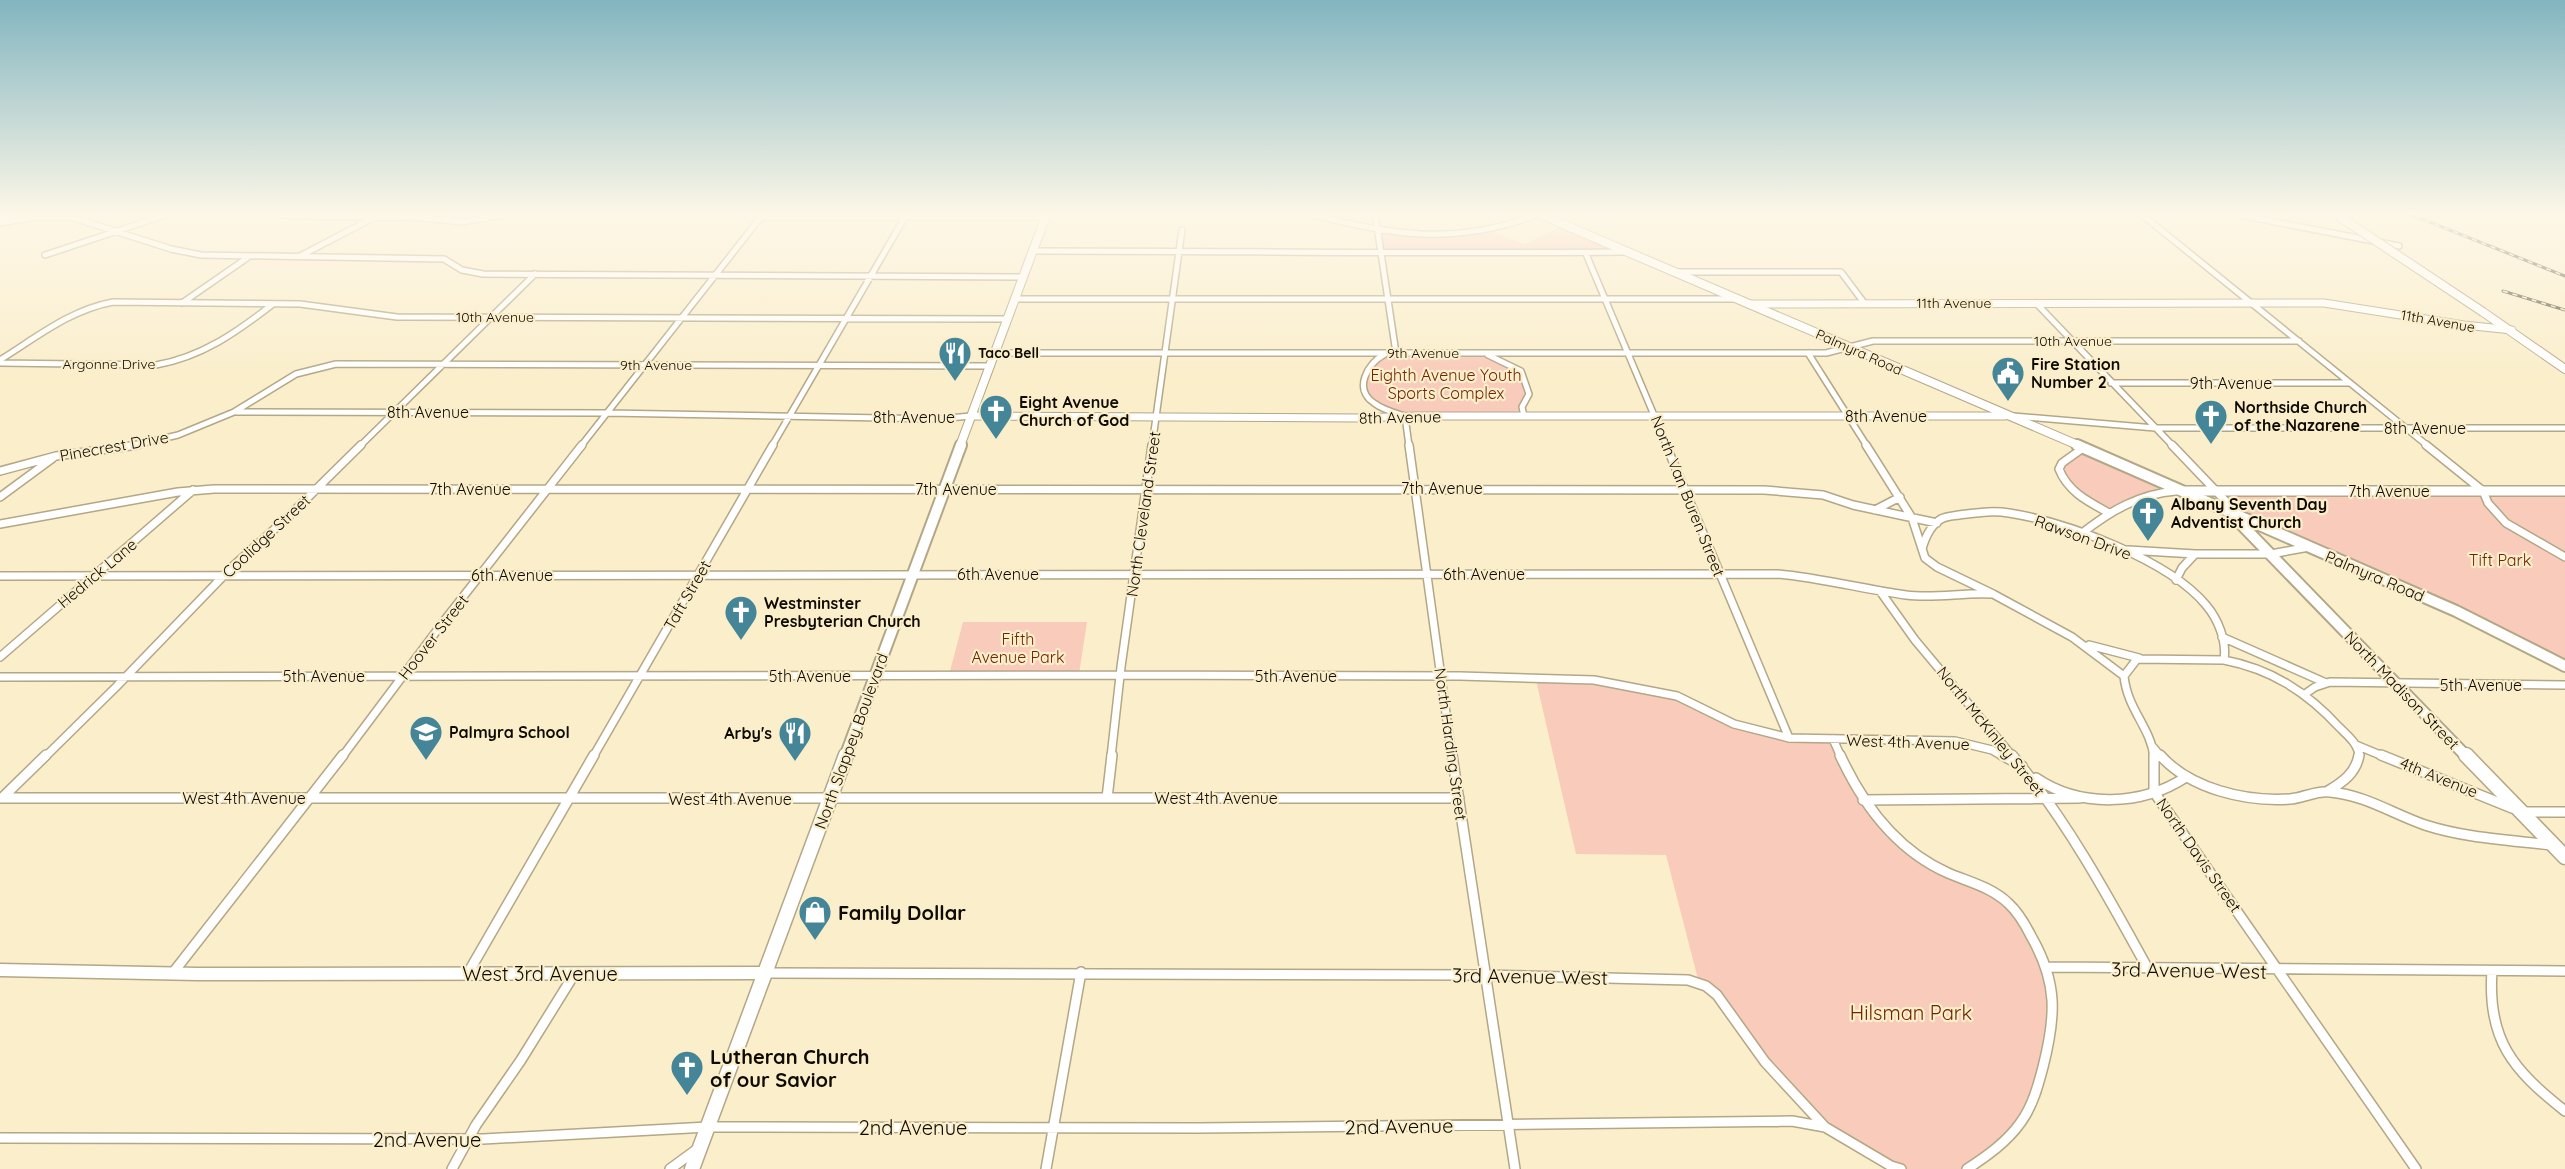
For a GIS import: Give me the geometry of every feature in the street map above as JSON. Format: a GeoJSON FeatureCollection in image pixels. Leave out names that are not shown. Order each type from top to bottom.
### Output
{"type":"FeatureCollection","features":[{"type":"Feature","properties":{"kind":"main road","name":"North Slappey Boulevard"},"geometry":{"type":"LineString","coordinates":[[692,1169],[1027,268]]}},
{"type":"Feature","properties":{"kind":"main road","name":"Palmyra Road"},"geometry":{"type":"LineString","coordinates":[[1666,268],[2182,491],[2239,519],[2456,611],[2565,666]]}},
{"type":"Feature","properties":{"kind":"main road"},"geometry":{"type":"LineString","coordinates":[[2416,268],[2565,369]]}},
{"type":"Feature","properties":{"kind":"main road"},"geometry":{"type":"LineString","coordinates":[[2483,312],[2516,330],[2565,363]]}},
{"type":"Feature","properties":{"kind":"main road","name":"North Madison Street"},"geometry":{"type":"LineString","coordinates":[[2239,519],[2565,857]]}},
{"type":"Feature","properties":{"kind":"street"},"geometry":{"type":"LineString","coordinates":[[182,303],[233,268]]}},
{"type":"Feature","properties":{"kind":"street"},"geometry":{"type":"LineString","coordinates":[[462,268],[471,272],[536,274],[1023,277]]}},
{"type":"Feature","properties":{"kind":"street","name":"Hoover Street"},"geometry":{"type":"LineString","coordinates":[[172,974],[722,268]]}},
{"type":"Feature","properties":{"kind":"street","name":"Taft Street"},"geometry":{"type":"LineString","coordinates":[[468,973],[875,268]]}},
{"type":"Feature","properties":{"kind":"street","name":"North Cleveland Street"},"geometry":{"type":"LineString","coordinates":[[1107,798],[1120,675],[1136,574],[1177,268]]}},
{"type":"Feature","properties":{"kind":"street"},"geometry":{"type":"LineString","coordinates":[[1384,268],[1396,353]]}},
{"type":"Feature","properties":{"kind":"street","name":"North Van Buren Street"},"geometry":{"type":"LineString","coordinates":[[1592,268],[1789,738]]}},
{"type":"Feature","properties":{"kind":"street"},"geometry":{"type":"LineString","coordinates":[[2207,268],[2483,492],[2492,508],[2506,522],[2565,557]]}},
{"type":"Feature","properties":{"kind":"street"},"geometry":{"type":"LineString","coordinates":[[1676,272],[1841,272],[1865,304]]}},
{"type":"Feature","properties":{"kind":"street","name":"Coolidge Street"},"geometry":{"type":"LineString","coordinates":[[1,799],[126,677],[224,576],[536,274]]}},
{"type":"Feature","properties":{"kind":"street"},"geometry":{"type":"LineString","coordinates":[[1015,299],[1737,299]]}},
{"type":"Feature","properties":{"kind":"street","name":"10th Avenue"},"geometry":{"type":"LineString","coordinates":[[0,361],[85,307],[113,302],[321,306],[397,317],[1007,320]]}},
{"type":"Feature","properties":{"kind":"street","name":"North Madison Street"},"geometry":{"type":"LineString","coordinates":[[2036,303],[2217,492],[2239,519]]}},
{"type":"Feature","properties":{"kind":"street","name":"11th Avenue"},"geometry":{"type":"LineString","coordinates":[[1749,304],[2251,303],[2348,306],[2452,326],[2516,330]]}},
{"type":"Feature","properties":{"kind":"street","name":"Argonne Drive"},"geometry":{"type":"LineString","coordinates":[[0,361],[156,365],[170,363],[225,340],[273,304]]}},
{"type":"Feature","properties":{"kind":"street","name":"10th Avenue"},"geometry":{"type":"LineString","coordinates":[[1849,348],[1858,342],[1873,341],[2299,341]]}},
{"type":"Feature","properties":{"kind":"street","name":"9th Avenue"},"geometry":{"type":"LineString","coordinates":[[995,353],[1835,353],[1849,348]]}},
{"type":"Feature","properties":{"kind":"street"},"geometry":{"type":"LineString","coordinates":[[1386,353],[1369,368],[1363,382],[1364,393],[1371,402],[1378,406],[1405,416]]}},
{"type":"Feature","properties":{"kind":"street"},"geometry":{"type":"LineString","coordinates":[[1476,353],[1506,362],[1521,371],[1529,394],[1522,407],[1524,416]]}},
{"type":"Feature","properties":{"kind":"street"},"geometry":{"type":"LineString","coordinates":[[1808,353],[1912,518],[1925,558],[1937,567],[1993,594],[2072,637],[2110,652],[2141,659],[2224,660],[2250,666],[2270,674],[2305,694],[2356,745],[2360,758],[2356,767],[2342,783],[2328,791],[2297,798],[2251,798],[2220,792],[2186,777],[2167,763],[2153,747]]}},
{"type":"Feature","properties":{"kind":"street","name":"9th Avenue"},"geometry":{"type":"LineString","coordinates":[[322,366],[345,363],[990,366]]}},
{"type":"Feature","properties":{"kind":"street","name":"Pinecrest Drive"},"geometry":{"type":"LineString","coordinates":[[0,471],[56,456],[147,443],[192,430],[234,412],[289,377],[322,366]]}},
{"type":"Feature","properties":{"kind":"street","name":"9th Avenue"},"geometry":{"type":"LineString","coordinates":[[2111,383],[2350,383]]}},
{"type":"Feature","properties":{"kind":"street","name":"8th Avenue"},"geometry":{"type":"LineString","coordinates":[[234,412],[608,413],[937,418],[971,416],[1360,418],[1405,416],[2005,416],[2155,428],[2565,428]]}},
{"type":"Feature","properties":{"kind":"street","name":"North Harding Street"},"geometry":{"type":"LineString","coordinates":[[1405,416],[1484,975],[1515,1169]]}},
{"type":"Feature","properties":{"kind":"street"},"geometry":{"type":"LineString","coordinates":[[2083,448],[2062,463],[2059,469],[2062,479],[2075,492],[2109,513]]}},
{"type":"Feature","properties":{"kind":"street"},"geometry":{"type":"LineString","coordinates":[[0,497],[56,456]]}},
{"type":"Feature","properties":{"kind":"street","name":"7th Avenue"},"geometry":{"type":"LineString","coordinates":[[0,524],[194,490],[316,489],[1685,488],[1803,492],[1912,518]]}},
{"type":"Feature","properties":{"kind":"street","name":"Hedrick Lane"},"geometry":{"type":"LineString","coordinates":[[0,657],[194,490]]}},
{"type":"Feature","properties":{"kind":"street","name":"7th Avenue"},"geometry":{"type":"LineString","coordinates":[[2082,534],[2109,513],[2158,491],[2565,491]]}},
{"type":"Feature","properties":{"kind":"street"},"geometry":{"type":"LineString","coordinates":[[1875,510],[1900,497]]}},
{"type":"Feature","properties":{"kind":"street","name":"Rawson Drive"},"geometry":{"type":"LineString","coordinates":[[1937,523],[1942,518],[1966,513],[2008,513],[2082,534],[2121,549],[2176,580],[2197,597],[2214,615],[2222,637]]}},
{"type":"Feature","properties":{"kind":"street"},"geometry":{"type":"LineString","coordinates":[[1912,518],[1937,523]]}},
{"type":"Feature","properties":{"kind":"street"},"geometry":{"type":"LineString","coordinates":[[1921,550],[1926,535],[1937,523]]}},
{"type":"Feature","properties":{"kind":"street"},"geometry":{"type":"LineString","coordinates":[[2121,549],[2195,554],[2271,554],[2309,547]]}},
{"type":"Feature","properties":{"kind":"street"},"geometry":{"type":"LineString","coordinates":[[2176,580],[2182,568],[2195,554]]}},
{"type":"Feature","properties":{"kind":"street","name":"6th Avenue"},"geometry":{"type":"LineString","coordinates":[[0,576],[1720,573],[1796,575],[1880,591],[1923,596],[1967,592],[1993,594]]}},
{"type":"Feature","properties":{"kind":"street","name":"North McKinley Street"},"geometry":{"type":"LineString","coordinates":[[1880,591],[1915,640],[1992,734],[2029,774],[2119,916],[2148,969]]}},
{"type":"Feature","properties":{"kind":"street"},"geometry":{"type":"LineString","coordinates":[[2072,637],[2124,676],[2129,667],[2137,659],[2141,659]]}},
{"type":"Feature","properties":{"kind":"street"},"geometry":{"type":"LineString","coordinates":[[2222,637],[2226,653],[2224,660]]}},
{"type":"Feature","properties":{"kind":"street","name":"5th Avenue"},"geometry":{"type":"LineString","coordinates":[[2222,637],[2326,684]]}},
{"type":"Feature","properties":{"kind":"street","name":"5th Avenue"},"geometry":{"type":"LineString","coordinates":[[0,677],[1120,675],[1441,676],[1594,680],[1677,696],[1734,724],[1789,738]]}},
{"type":"Feature","properties":{"kind":"street","name":"North Davis Street"},"geometry":{"type":"LineString","coordinates":[[2124,676],[2128,701],[2153,747],[2154,792],[2416,1169]]}},
{"type":"Feature","properties":{"kind":"street","name":"5th Avenue"},"geometry":{"type":"LineString","coordinates":[[2305,694],[2315,687],[2326,684],[2565,685]]}},
{"type":"Feature","properties":{"kind":"street","name":"West 4th Avenue"},"geometry":{"type":"LineString","coordinates":[[1789,738],[1955,741],[1992,750],[2022,766]]}},
{"type":"Feature","properties":{"kind":"street"},"geometry":{"type":"LineString","coordinates":[[1833,739],[1851,780],[1884,828],[1910,852],[1949,873],[1982,886],[2009,904],[2020,915],[2048,967],[2055,1008],[2040,1081],[2030,1108],[2007,1139],[1966,1169]]}},
{"type":"Feature","properties":{"kind":"street","name":"4th Avenue"},"geometry":{"type":"LineString","coordinates":[[2356,745],[2521,812]]}},
{"type":"Feature","properties":{"kind":"street"},"geometry":{"type":"LineString","coordinates":[[2029,774],[2060,792],[2080,798]]}},
{"type":"Feature","properties":{"kind":"street"},"geometry":{"type":"LineString","coordinates":[[1863,800],[2126,798],[2176,785],[2186,777]]}},
{"type":"Feature","properties":{"kind":"street"},"geometry":{"type":"LineString","coordinates":[[2328,791],[2373,801],[2423,824],[2455,833],[2554,846]]}},
{"type":"Feature","properties":{"kind":"street","name":"West 4th Avenue"},"geometry":{"type":"LineString","coordinates":[[1,799],[1459,798]]}},
{"type":"Feature","properties":{"kind":"street"},"geometry":{"type":"LineString","coordinates":[[2521,812],[2565,812]]}},
{"type":"Feature","properties":{"kind":"street","name":"3rd Avenue West"},"geometry":{"type":"LineString","coordinates":[[2048,967],[2279,971],[2565,971]]}},
{"type":"Feature","properties":{"kind":"street","name":"West 3rd Avenue"},"geometry":{"type":"LineString","coordinates":[[0,970],[172,974],[1081,972]]}},
{"type":"Feature","properties":{"kind":"street"},"geometry":{"type":"LineString","coordinates":[[2492,971],[2489,988],[2490,1013],[2499,1038],[2518,1067],[2565,1111]]}},
{"type":"Feature","properties":{"kind":"street"},"geometry":{"type":"LineString","coordinates":[[1046,1169],[1081,972]]}},
{"type":"Feature","properties":{"kind":"street","name":"3rd Avenue West"},"geometry":{"type":"LineString","coordinates":[[1081,972],[1484,975],[1688,980],[1706,986],[1718,995],[1766,1062],[1825,1127],[1891,1166],[1901,1169]]}},
{"type":"Feature","properties":{"kind":"street"},"geometry":{"type":"LineString","coordinates":[[452,1169],[468,1139],[575,973]]}},
{"type":"Feature","properties":{"kind":"street","name":"2nd Avenue"},"geometry":{"type":"LineString","coordinates":[[0,1138],[468,1139],[708,1127],[1199,1128],[1792,1121],[1825,1127]]}},
{"type":"Feature","properties":{"kind":"street"},"geometry":{"type":"LineString","coordinates":[[670,1169],[700,1147]]}},
{"type":"Feature","properties":{"kind":"green space","name":"Eighth Avenue Youth Sports Complex"},"geometry":{"type":"Polygon","coordinates":[[[1476,353],[1494,357],[1517,368],[1528,394],[1522,405],[1523,416],[1405,415],[1372,402],[1364,388],[1366,374],[1386,354],[1476,353]]]}},
{"type":"Feature","properties":{"kind":"green space"},"geometry":{"type":"Polygon","coordinates":[[[2083,449],[2180,491],[2161,491],[2108,512],[2076,492],[2060,469],[2063,464],[2083,449]]]}},
{"type":"Feature","properties":{"kind":"green space","name":"Tift Park"},"geometry":{"type":"Polygon","coordinates":[[[2236,495],[2565,496],[2565,665],[2243,512],[2231,499],[2236,495]]]}},
{"type":"Feature","properties":{"kind":"green space","name":"Fifth Avenue Park"},"geometry":{"type":"Polygon","coordinates":[[[963,622],[1087,622],[1079,674],[949,675],[963,622]]]}},
{"type":"Feature","properties":{"kind":"green space","name":"Hilsman Park"},"geometry":{"type":"Polygon","coordinates":[[[1536,680],[1595,681],[1677,697],[1718,718],[1795,741],[1832,741],[1896,842],[2008,904],[2047,967],[2054,1008],[2029,1105],[2006,1138],[1965,1169],[1905,1169],[1832,1130],[1766,1062],[1718,994],[1699,983],[1666,855],[1576,854],[1536,680]]]}},
{"type":"Feature","properties":{"kind":"railway"},"geometry":{"type":"LineString","coordinates":[[2544,268],[2565,276]]}},
{"type":"Feature","properties":{"kind":"railway"},"geometry":{"type":"LineString","coordinates":[[2503,291],[2565,310]]}},
{"type":"Feature","properties":{"kind":"place","name":"Taco Bell"},"geometry":{"type":"Point","coordinates":[955,382]}},
{"type":"Feature","properties":{"kind":"place","name":"Fire Station Number 2"},"geometry":{"type":"Point","coordinates":[2008,402]}},
{"type":"Feature","properties":{"kind":"place","name":"Eight Avenue Church of God"},"geometry":{"type":"Point","coordinates":[996,440]}},
{"type":"Feature","properties":{"kind":"place","name":"Northside Church of the Nazarene"},"geometry":{"type":"Point","coordinates":[2211,445]}},
{"type":"Feature","properties":{"kind":"place","name":"Albany Seventh Day Adventist Church"},"geometry":{"type":"Point","coordinates":[2148,542]}},
{"type":"Feature","properties":{"kind":"place","name":"Westminster Presbyterian Church"},"geometry":{"type":"Point","coordinates":[741,641]}},
{"type":"Feature","properties":{"kind":"place","name":"Palmyra School"},"geometry":{"type":"Point","coordinates":[426,761]}},
{"type":"Feature","properties":{"kind":"place","name":"Arby's"},"geometry":{"type":"Point","coordinates":[795,762]}},
{"type":"Feature","properties":{"kind":"place","name":"Family Dollar"},"geometry":{"type":"Point","coordinates":[815,941]}},
{"type":"Feature","properties":{"kind":"place","name":"Lutheran Church of our Savior"},"geometry":{"type":"Point","coordinates":[687,1096]}}]}
